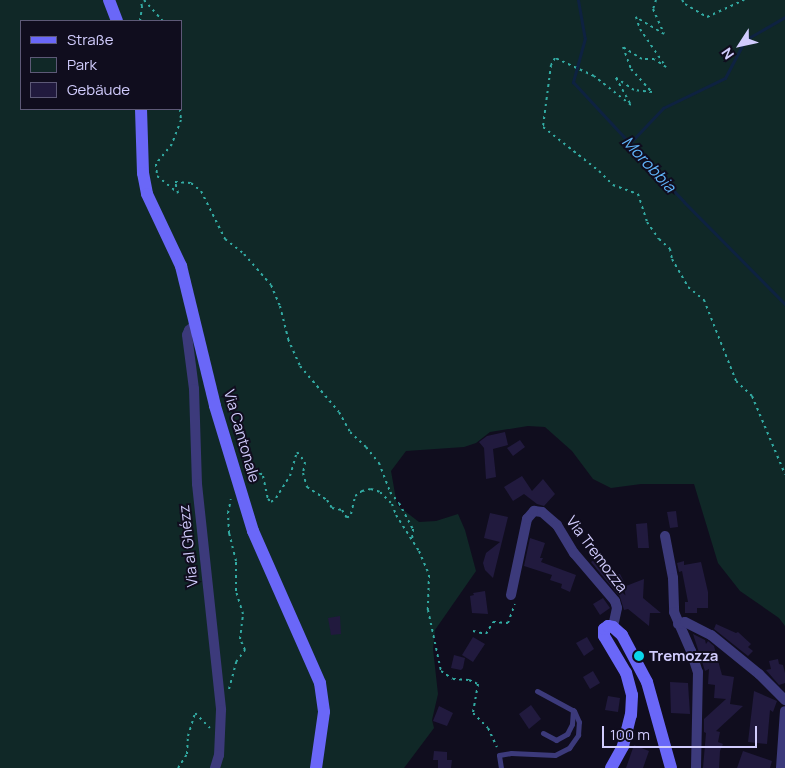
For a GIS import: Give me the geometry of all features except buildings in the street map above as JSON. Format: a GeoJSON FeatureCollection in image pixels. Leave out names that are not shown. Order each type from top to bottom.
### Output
{"type":"FeatureCollection","features":[{"type":"Feature","properties":{"kind":"street"},"geometry":{"type":"LineString","coordinates":[[109,0],[117,20]]}},
{"type":"Feature","properties":{"kind":"street","name":"Via Cantonale"},"geometry":{"type":"LineString","coordinates":[[140,110],[144,182],[151,202],[181,266],[215,406],[239,485],[263,557],[320,683],[324,712],[316,768]]}},
{"type":"Feature","properties":{"kind":"street","name":"Via al Ghézz"},"geometry":{"type":"LineString","coordinates":[[196,324],[189,330],[188,344],[194,389],[197,484],[221,710],[220,735],[215,768]]}},
{"type":"Feature","properties":{"kind":"street","name":"Via Tremozza"},"geometry":{"type":"LineString","coordinates":[[511,595],[527,519],[534,511],[542,512],[558,525],[574,553],[615,601],[617,608],[613,627]]}},
{"type":"Feature","properties":{"kind":"street"},"geometry":{"type":"LineString","coordinates":[[665,536],[673,578],[674,612],[692,651],[698,672],[696,768]]}},
{"type":"Feature","properties":{"kind":"street"},"geometry":{"type":"LineString","coordinates":[[678,624],[685,622],[711,635],[759,674],[785,700]]}},
{"type":"Feature","properties":{"kind":"street"},"geometry":{"type":"LineString","coordinates":[[610,768],[623,746],[632,704],[629,680],[604,636],[606,626],[613,627],[622,635],[647,682],[671,768]]}},
{"type":"Feature","properties":{"kind":"street"},"geometry":{"type":"LineString","coordinates":[[781,768],[785,711]]}},
{"type":"Feature","properties":{"kind":"lane"},"geometry":{"type":"LineString","coordinates":[[501,768],[499,755],[512,753],[548,756],[562,753],[569,748],[578,735],[579,722],[572,710],[537,691]]}},
{"type":"Feature","properties":{"kind":"lane"},"geometry":{"type":"LineString","coordinates":[[543,733],[556,740],[567,734],[572,724],[572,710]]}},
{"type":"Feature","properties":{"kind":"path"},"geometry":{"type":"LineString","coordinates":[[140,0],[142,6],[140,20]]}},
{"type":"Feature","properties":{"kind":"path"},"geometry":{"type":"LineString","coordinates":[[144,0],[162,20]]}},
{"type":"Feature","properties":{"kind":"path"},"geometry":{"type":"LineString","coordinates":[[656,0],[653,9],[664,34],[636,17],[640,29],[666,67],[654,59],[642,59],[623,47],[631,69],[652,92],[634,90],[616,78],[631,105],[594,76],[555,58],[551,65],[543,127],[599,171],[613,185],[638,194],[647,222],[659,239],[670,249],[672,259],[688,288],[704,300],[736,381],[752,396],[785,474]]}},
{"type":"Feature","properties":{"kind":"path"},"geometry":{"type":"LineString","coordinates":[[682,0],[684,4],[707,17],[744,0]]}},
{"type":"Feature","properties":{"kind":"path"},"geometry":{"type":"LineString","coordinates":[[180,110],[181,120],[172,144],[156,164],[157,176],[178,193],[175,182],[191,184],[201,191],[226,239],[244,254],[271,286],[278,301],[285,330],[300,366],[339,412],[350,432],[366,447],[379,464],[390,492],[399,503],[413,529],[412,540]]}},
{"type":"Feature","properties":{"kind":"path"},"geometry":{"type":"LineString","coordinates":[[221,710],[227,707],[227,696],[234,670],[245,650],[240,639],[243,614],[236,591],[236,561],[230,541],[228,513],[233,492],[239,485],[260,473],[263,476],[268,499],[271,502],[276,498],[290,476],[297,452],[305,462],[303,473],[307,487],[327,500],[332,508],[342,510],[347,518],[351,514],[355,496],[371,489],[380,492],[392,504],[396,515],[412,540],[429,574],[428,610],[441,671],[453,679],[469,680],[478,684],[472,713],[488,728],[499,755]]}},
{"type":"Feature","properties":{"kind":"path"},"geometry":{"type":"LineString","coordinates":[[472,631],[486,634],[493,622],[508,623],[516,605],[511,595]]}},
{"type":"Feature","properties":{"kind":"path"},"geometry":{"type":"LineString","coordinates":[[178,768],[187,754],[188,736],[195,713],[220,735]]}},
{"type":"Feature","properties":{"kind":"green space"},"geometry":{"type":"Polygon","coordinates":[[[0,0],[785,0],[785,626],[779,618],[740,591],[718,563],[694,484],[641,484],[611,488],[593,479],[572,451],[545,427],[528,426],[490,432],[476,443],[464,447],[406,451],[391,471],[397,505],[419,522],[436,521],[458,514],[465,530],[476,571],[435,630],[433,649],[438,694],[432,720],[434,728],[404,768],[0,768],[0,0]]]}},
{"type":"Feature","properties":{"kind":"waterway","name":"Morobbia"},"geometry":{"type":"LineString","coordinates":[[578,0],[585,38],[573,82],[684,202],[785,304]]}},
{"type":"Feature","properties":{"kind":"waterway"},"geometry":{"type":"LineString","coordinates":[[629,144],[663,108],[725,78],[745,40],[785,17]]}},
{"type":"Feature","properties":{"kind":"place","name":"Tremozza"},"geometry":{"type":"Point","coordinates":[639,656]}}]}
